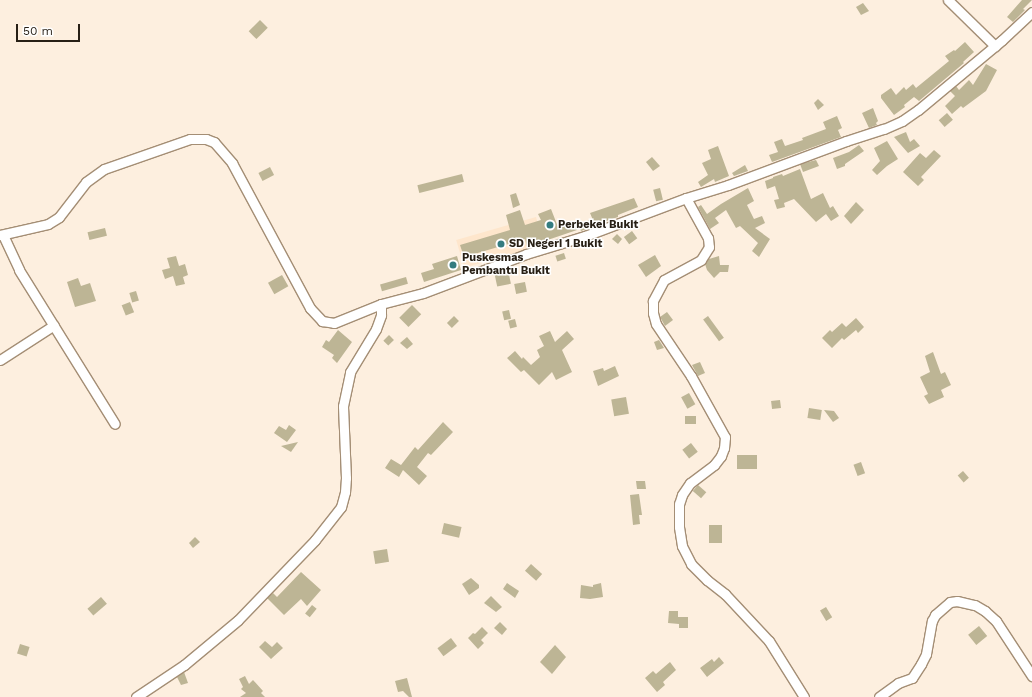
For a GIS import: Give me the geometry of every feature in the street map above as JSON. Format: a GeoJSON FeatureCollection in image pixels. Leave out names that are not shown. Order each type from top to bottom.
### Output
{"type":"FeatureCollection","features":[{"type":"Feature","properties":{"kind":"street"},"geometry":{"type":"LineString","coordinates":[[948,0],[994,46]]}},
{"type":"Feature","properties":{"kind":"street"},"geometry":{"type":"LineString","coordinates":[[115,424],[19,270],[2,235],[48,224],[59,217],[86,182],[104,170],[190,139],[206,139],[214,142],[232,163],[255,209],[317,318],[328,323],[334,322],[381,304],[423,292],[526,254],[592,233],[846,141],[884,129],[902,121],[918,110],[1032,12]]}},
{"type":"Feature","properties":{"kind":"street"},"geometry":{"type":"LineString","coordinates":[[686,198],[708,238],[709,247],[701,260],[664,280],[653,300],[653,314],[656,324],[691,376],[725,437],[724,448],[721,456],[714,465],[690,483],[682,495],[679,504],[679,527],[682,546],[691,564],[707,580],[725,594],[769,641],[804,697]]}},
{"type":"Feature","properties":{"kind":"street"},"geometry":{"type":"LineString","coordinates":[[136,697],[184,665],[238,620],[315,540],[341,507],[345,492],[346,478],[343,406],[350,372],[376,329],[381,315],[381,304]]}},
{"type":"Feature","properties":{"kind":"street"},"geometry":{"type":"LineString","coordinates":[[0,360],[54,325]]}},
{"type":"Feature","properties":{"kind":"street"},"geometry":{"type":"LineString","coordinates":[[879,697],[898,683],[912,678],[926,654],[932,621],[936,615],[950,602],[957,601],[975,605],[985,611],[996,621],[1032,676]]}},
{"type":"Feature","properties":{"kind":"shaded area","name":"SD Negeri 1 Bukit"},"geometry":{"type":"Polygon","coordinates":[[[536,217],[544,245],[464,268],[456,240],[536,217]]]}},
{"type":"Feature","properties":{"kind":"building"},"geometry":{"type":"Polygon","coordinates":[[[1022,0],[1032,0],[1023,9],[1025,10],[1013,22],[1007,17],[1022,0]]]}},
{"type":"Feature","properties":{"kind":"building"},"geometry":{"type":"Polygon","coordinates":[[[863,3],[869,11],[861,15],[856,7],[863,3]]]}},
{"type":"Feature","properties":{"kind":"building"},"geometry":{"type":"Polygon","coordinates":[[[260,20],[268,28],[256,39],[249,31],[260,20]]]}},
{"type":"Feature","properties":{"kind":"building"},"geometry":{"type":"Polygon","coordinates":[[[965,42],[974,52],[963,62],[964,63],[919,101],[914,97],[904,105],[905,107],[894,115],[881,98],[881,95],[891,88],[896,95],[904,87],[906,90],[913,84],[916,88],[949,61],[945,56],[954,50],[955,51],[965,42]]]}},
{"type":"Feature","properties":{"kind":"building"},"geometry":{"type":"Polygon","coordinates":[[[986,64],[997,70],[986,91],[963,108],[961,106],[952,114],[945,106],[955,96],[950,91],[956,86],[959,90],[969,80],[973,85],[986,64]]]}},
{"type":"Feature","properties":{"kind":"building"},"geometry":{"type":"Polygon","coordinates":[[[818,99],[824,105],[818,110],[814,103],[818,99]]]}},
{"type":"Feature","properties":{"kind":"building"},"geometry":{"type":"Polygon","coordinates":[[[873,108],[878,121],[876,123],[877,125],[869,128],[862,113],[873,108]]]}},
{"type":"Feature","properties":{"kind":"building"},"geometry":{"type":"Polygon","coordinates":[[[947,113],[953,120],[945,127],[939,120],[947,113]]]}},
{"type":"Feature","properties":{"kind":"building"},"geometry":{"type":"Polygon","coordinates":[[[837,116],[842,128],[838,130],[841,137],[772,162],[769,155],[778,152],[774,142],[782,139],[785,146],[803,140],[802,138],[826,129],[823,122],[837,116]]]}},
{"type":"Feature","properties":{"kind":"building"},"geometry":{"type":"Polygon","coordinates":[[[906,132],[910,142],[914,139],[920,146],[908,153],[894,137],[906,132]]]}},
{"type":"Feature","properties":{"kind":"building"},"geometry":{"type":"Polygon","coordinates":[[[887,141],[898,159],[877,175],[872,170],[880,161],[874,148],[887,141]]]}},
{"type":"Feature","properties":{"kind":"building"},"geometry":{"type":"Polygon","coordinates":[[[859,145],[864,151],[845,164],[845,166],[837,169],[833,158],[849,152],[859,145]]]}},
{"type":"Feature","properties":{"kind":"building"},"geometry":{"type":"Polygon","coordinates":[[[718,146],[729,176],[715,182],[714,179],[701,187],[698,182],[708,175],[702,163],[711,159],[708,150],[718,146]]]}},
{"type":"Feature","properties":{"kind":"building"},"geometry":{"type":"Polygon","coordinates":[[[934,150],[941,156],[921,177],[924,180],[918,186],[903,172],[920,153],[926,158],[934,150]]]}},
{"type":"Feature","properties":{"kind":"building"},"geometry":{"type":"Polygon","coordinates":[[[652,157],[660,166],[653,171],[646,162],[652,157]]]}},
{"type":"Feature","properties":{"kind":"building"},"geometry":{"type":"Polygon","coordinates":[[[816,160],[819,166],[803,172],[800,164],[816,160]]]}},
{"type":"Feature","properties":{"kind":"building"},"geometry":{"type":"Polygon","coordinates":[[[745,165],[748,171],[734,176],[732,173],[745,165]]]}},
{"type":"Feature","properties":{"kind":"building"},"geometry":{"type":"Polygon","coordinates":[[[270,167],[274,175],[263,181],[258,173],[270,167]]]}},
{"type":"Feature","properties":{"kind":"building"},"geometry":{"type":"Polygon","coordinates":[[[800,169],[811,199],[823,193],[830,208],[833,206],[839,216],[831,221],[826,214],[816,222],[794,199],[784,203],[785,207],[777,209],[774,200],[779,199],[775,186],[767,189],[765,181],[800,169]]]}},
{"type":"Feature","properties":{"kind":"building"},"geometry":{"type":"Polygon","coordinates":[[[462,174],[464,182],[419,193],[417,185],[462,174]]]}},
{"type":"Feature","properties":{"kind":"building"},"geometry":{"type":"Polygon","coordinates":[[[660,188],[663,200],[656,201],[653,190],[660,188]]]}},
{"type":"Feature","properties":{"kind":"building"},"geometry":{"type":"Polygon","coordinates":[[[748,188],[754,201],[747,205],[754,219],[762,216],[765,223],[755,228],[770,239],[759,257],[752,251],[758,243],[740,226],[736,228],[726,210],[715,218],[719,223],[710,229],[698,207],[701,205],[707,214],[748,188]]]}},
{"type":"Feature","properties":{"kind":"building"},"geometry":{"type":"Polygon","coordinates":[[[516,193],[520,205],[513,208],[510,195],[516,193]]]}},
{"type":"Feature","properties":{"kind":"building"},"geometry":{"type":"Polygon","coordinates":[[[634,198],[638,207],[618,215],[618,217],[595,225],[590,213],[634,198]]]}},
{"type":"Feature","properties":{"kind":"building"},"geometry":{"type":"Polygon","coordinates":[[[856,202],[864,210],[851,224],[844,216],[856,202]]]}},
{"type":"Feature","properties":{"kind":"building"},"geometry":{"type":"Polygon","coordinates":[[[551,209],[558,227],[573,222],[577,230],[527,247],[525,239],[464,257],[460,245],[510,230],[506,215],[520,210],[525,225],[541,220],[538,214],[551,209]]]}},
{"type":"Feature","properties":{"kind":"building"},"geometry":{"type":"Polygon","coordinates":[[[590,220],[592,227],[581,231],[578,225],[590,220]]]}},
{"type":"Feature","properties":{"kind":"building"},"geometry":{"type":"Polygon","coordinates":[[[105,228],[107,236],[89,240],[88,232],[105,228]]]}},
{"type":"Feature","properties":{"kind":"building"},"geometry":{"type":"Polygon","coordinates":[[[632,231],[637,238],[629,244],[624,237],[632,231]]]}},
{"type":"Feature","properties":{"kind":"building"},"geometry":{"type":"Polygon","coordinates":[[[617,234],[622,239],[618,244],[612,239],[617,234]]]}},
{"type":"Feature","properties":{"kind":"building"},"geometry":{"type":"Polygon","coordinates":[[[564,253],[566,259],[557,261],[555,256],[564,253]]]}},
{"type":"Feature","properties":{"kind":"building"},"geometry":{"type":"Polygon","coordinates":[[[655,255],[661,266],[646,277],[638,265],[655,255]]]}},
{"type":"Feature","properties":{"kind":"building"},"geometry":{"type":"Polygon","coordinates":[[[176,256],[179,266],[185,264],[188,275],[183,277],[185,284],[176,286],[173,276],[165,279],[162,270],[170,268],[167,258],[176,256]]]}},
{"type":"Feature","properties":{"kind":"building"},"geometry":{"type":"Polygon","coordinates":[[[457,256],[461,270],[424,282],[421,273],[434,269],[432,264],[457,256]]]}},
{"type":"Feature","properties":{"kind":"building"},"geometry":{"type":"Polygon","coordinates":[[[719,256],[720,265],[729,265],[728,272],[720,272],[714,278],[707,270],[705,264],[709,259],[719,256]]]}},
{"type":"Feature","properties":{"kind":"building"},"geometry":{"type":"Polygon","coordinates":[[[508,270],[511,284],[497,287],[494,273],[508,270]]]}},
{"type":"Feature","properties":{"kind":"building"},"geometry":{"type":"Polygon","coordinates":[[[282,275],[288,286],[274,294],[268,283],[282,275]]]}},
{"type":"Feature","properties":{"kind":"building"},"geometry":{"type":"Polygon","coordinates":[[[406,277],[408,284],[382,291],[380,284],[406,277]]]}},
{"type":"Feature","properties":{"kind":"building"},"geometry":{"type":"Polygon","coordinates":[[[78,278],[81,286],[90,283],[96,301],[75,307],[67,282],[78,278]]]}},
{"type":"Feature","properties":{"kind":"building"},"geometry":{"type":"Polygon","coordinates":[[[525,282],[527,292],[516,294],[514,284],[525,282]]]}},
{"type":"Feature","properties":{"kind":"building"},"geometry":{"type":"Polygon","coordinates":[[[136,291],[139,301],[132,303],[129,293],[136,291]]]}},
{"type":"Feature","properties":{"kind":"building"},"geometry":{"type":"Polygon","coordinates":[[[130,302],[134,312],[126,316],[122,305],[130,302]]]}},
{"type":"Feature","properties":{"kind":"building"},"geometry":{"type":"Polygon","coordinates":[[[412,305],[421,314],[408,327],[399,318],[412,305]]]}},
{"type":"Feature","properties":{"kind":"building"},"geometry":{"type":"Polygon","coordinates":[[[509,310],[511,319],[504,320],[502,312],[509,310]]]}},
{"type":"Feature","properties":{"kind":"building"},"geometry":{"type":"Polygon","coordinates":[[[667,312],[673,320],[665,326],[660,317],[667,312]]]}},
{"type":"Feature","properties":{"kind":"building"},"geometry":{"type":"Polygon","coordinates":[[[454,316],[459,321],[452,328],[447,323],[454,316]]]}},
{"type":"Feature","properties":{"kind":"building"},"geometry":{"type":"Polygon","coordinates":[[[708,316],[724,338],[719,341],[703,320],[708,316]]]}},
{"type":"Feature","properties":{"kind":"building"},"geometry":{"type":"Polygon","coordinates":[[[856,318],[864,327],[858,333],[856,330],[844,340],[842,338],[832,348],[822,338],[830,330],[832,332],[842,323],[846,327],[856,318]]]}},
{"type":"Feature","properties":{"kind":"building"},"geometry":{"type":"Polygon","coordinates":[[[515,319],[517,327],[510,328],[508,321],[515,319]]]}},
{"type":"Feature","properties":{"kind":"building"},"geometry":{"type":"Polygon","coordinates":[[[338,330],[352,342],[337,363],[332,358],[334,355],[322,347],[326,340],[329,342],[338,330]]]}},
{"type":"Feature","properties":{"kind":"building"},"geometry":{"type":"Polygon","coordinates":[[[550,331],[555,342],[567,331],[574,339],[562,350],[572,372],[556,380],[552,372],[539,385],[524,370],[521,372],[507,358],[515,351],[522,359],[523,357],[531,365],[540,357],[537,350],[544,346],[539,336],[550,331]]]}},
{"type":"Feature","properties":{"kind":"building"},"geometry":{"type":"Polygon","coordinates":[[[389,335],[394,340],[388,346],[383,341],[389,335]]]}},
{"type":"Feature","properties":{"kind":"building"},"geometry":{"type":"Polygon","coordinates":[[[407,337],[413,344],[407,349],[400,343],[407,337]]]}},
{"type":"Feature","properties":{"kind":"building"},"geometry":{"type":"Polygon","coordinates":[[[659,340],[664,348],[657,350],[654,342],[659,340]]]}},
{"type":"Feature","properties":{"kind":"building"},"geometry":{"type":"Polygon","coordinates":[[[933,352],[941,374],[945,372],[951,385],[941,390],[944,397],[929,404],[924,396],[928,394],[920,377],[930,372],[925,356],[933,352]]]}},
{"type":"Feature","properties":{"kind":"building"},"geometry":{"type":"Polygon","coordinates":[[[700,362],[705,373],[698,376],[692,365],[700,362]]]}},
{"type":"Feature","properties":{"kind":"building"},"geometry":{"type":"Polygon","coordinates":[[[615,366],[619,376],[598,386],[593,371],[603,368],[604,371],[615,366]]]}},
{"type":"Feature","properties":{"kind":"building"},"geometry":{"type":"Polygon","coordinates":[[[689,393],[695,404],[687,409],[681,397],[689,393]]]}},
{"type":"Feature","properties":{"kind":"building"},"geometry":{"type":"Polygon","coordinates":[[[626,397],[629,414],[614,416],[611,400],[626,397]]]}},
{"type":"Feature","properties":{"kind":"building"},"geometry":{"type":"Polygon","coordinates":[[[780,400],[781,408],[772,409],[771,401],[780,400]]]}},
{"type":"Feature","properties":{"kind":"building"},"geometry":{"type":"Polygon","coordinates":[[[809,408],[822,410],[820,420],[807,418],[809,408]]]}},
{"type":"Feature","properties":{"kind":"building"},"geometry":{"type":"Polygon","coordinates":[[[824,410],[834,411],[839,418],[833,422],[824,410]]]}},
{"type":"Feature","properties":{"kind":"building"},"geometry":{"type":"Polygon","coordinates":[[[685,416],[696,416],[696,424],[685,424],[685,416]]]}},
{"type":"Feature","properties":{"kind":"building"},"geometry":{"type":"Polygon","coordinates":[[[443,422],[453,432],[431,455],[428,453],[417,467],[427,476],[419,485],[403,470],[399,477],[385,468],[391,459],[401,465],[415,447],[418,450],[443,422]]]}},
{"type":"Feature","properties":{"kind":"building"},"geometry":{"type":"Polygon","coordinates":[[[289,425],[296,430],[287,442],[274,433],[279,426],[286,430],[289,425]]]}},
{"type":"Feature","properties":{"kind":"building"},"geometry":{"type":"Polygon","coordinates":[[[298,442],[291,452],[281,446],[298,442]]]}},
{"type":"Feature","properties":{"kind":"building"},"geometry":{"type":"Polygon","coordinates":[[[691,443],[698,452],[689,458],[682,450],[691,443]]]}},
{"type":"Feature","properties":{"kind":"building"},"geometry":{"type":"Polygon","coordinates":[[[737,455],[757,455],[757,469],[737,469],[737,455]]]}},
{"type":"Feature","properties":{"kind":"building"},"geometry":{"type":"Polygon","coordinates":[[[861,462],[865,473],[858,476],[853,465],[861,462]]]}},
{"type":"Feature","properties":{"kind":"building"},"geometry":{"type":"Polygon","coordinates":[[[963,471],[969,478],[964,482],[958,476],[963,471]]]}},
{"type":"Feature","properties":{"kind":"building"},"geometry":{"type":"Polygon","coordinates":[[[636,481],[645,481],[646,489],[637,489],[636,481]]]}},
{"type":"Feature","properties":{"kind":"building"},"geometry":{"type":"Polygon","coordinates":[[[698,485],[706,492],[701,498],[693,491],[698,485]]]}},
{"type":"Feature","properties":{"kind":"building"},"geometry":{"type":"Polygon","coordinates":[[[639,494],[642,515],[639,515],[640,524],[633,525],[630,495],[639,494]]]}},
{"type":"Feature","properties":{"kind":"building"},"geometry":{"type":"Polygon","coordinates":[[[444,523],[462,527],[459,538],[442,534],[444,523]]]}},
{"type":"Feature","properties":{"kind":"building"},"geometry":{"type":"Polygon","coordinates":[[[709,525],[722,525],[722,543],[709,543],[709,525]]]}},
{"type":"Feature","properties":{"kind":"building"},"geometry":{"type":"Polygon","coordinates":[[[195,537],[200,542],[193,548],[189,543],[195,537]]]}},
{"type":"Feature","properties":{"kind":"building"},"geometry":{"type":"Polygon","coordinates":[[[387,549],[389,562],[375,564],[373,551],[387,549]]]}},
{"type":"Feature","properties":{"kind":"building"},"geometry":{"type":"Polygon","coordinates":[[[531,564],[542,574],[536,581],[525,571],[531,564]]]}},
{"type":"Feature","properties":{"kind":"building"},"geometry":{"type":"Polygon","coordinates":[[[301,572],[321,590],[307,606],[301,599],[284,615],[267,598],[273,593],[277,597],[301,572]]]}},
{"type":"Feature","properties":{"kind":"building"},"geometry":{"type":"Polygon","coordinates":[[[471,578],[479,585],[479,588],[469,595],[462,584],[471,578]]]}},
{"type":"Feature","properties":{"kind":"building"},"geometry":{"type":"Polygon","coordinates":[[[507,583],[519,591],[515,598],[503,589],[507,583]]]}},
{"type":"Feature","properties":{"kind":"building"},"geometry":{"type":"Polygon","coordinates":[[[601,583],[603,597],[590,599],[580,598],[581,585],[593,587],[593,585],[601,583]]]}},
{"type":"Feature","properties":{"kind":"building"},"geometry":{"type":"Polygon","coordinates":[[[491,596],[502,607],[496,612],[484,603],[491,596]]]}},
{"type":"Feature","properties":{"kind":"building"},"geometry":{"type":"Polygon","coordinates":[[[101,597],[107,604],[93,616],[87,609],[101,597]]]}},
{"type":"Feature","properties":{"kind":"building"},"geometry":{"type":"Polygon","coordinates":[[[312,605],[317,609],[310,617],[305,614],[312,605]]]}},
{"type":"Feature","properties":{"kind":"building"},"geometry":{"type":"Polygon","coordinates":[[[826,607],[832,617],[826,621],[820,611],[826,607]]]}},
{"type":"Feature","properties":{"kind":"building"},"geometry":{"type":"Polygon","coordinates":[[[669,611],[678,611],[678,617],[688,617],[688,628],[679,628],[679,624],[668,623],[669,611]]]}},
{"type":"Feature","properties":{"kind":"building"},"geometry":{"type":"Polygon","coordinates":[[[500,622],[507,629],[502,635],[494,628],[500,622]]]}},
{"type":"Feature","properties":{"kind":"building"},"geometry":{"type":"Polygon","coordinates":[[[979,626],[987,636],[976,645],[968,635],[979,626]]]}},
{"type":"Feature","properties":{"kind":"building"},"geometry":{"type":"Polygon","coordinates":[[[482,627],[488,633],[481,640],[484,643],[478,649],[468,638],[482,627]]]}},
{"type":"Feature","properties":{"kind":"building"},"geometry":{"type":"Polygon","coordinates":[[[451,638],[457,646],[443,656],[437,648],[451,638]]]}},
{"type":"Feature","properties":{"kind":"building"},"geometry":{"type":"Polygon","coordinates":[[[265,641],[272,647],[277,642],[283,648],[271,659],[259,647],[265,641]]]}},
{"type":"Feature","properties":{"kind":"building"},"geometry":{"type":"Polygon","coordinates":[[[20,644],[30,647],[27,656],[17,654],[20,644]]]}},
{"type":"Feature","properties":{"kind":"building"},"geometry":{"type":"Polygon","coordinates":[[[555,645],[566,657],[552,674],[540,662],[555,645]]]}},
{"type":"Feature","properties":{"kind":"building"},"geometry":{"type":"Polygon","coordinates":[[[719,657],[724,663],[707,677],[700,668],[712,659],[714,662],[719,657]]]}},
{"type":"Feature","properties":{"kind":"building"},"geometry":{"type":"Polygon","coordinates":[[[670,662],[676,670],[663,682],[665,685],[657,692],[645,678],[653,671],[656,674],[670,662]]]}},
{"type":"Feature","properties":{"kind":"building"},"geometry":{"type":"Polygon","coordinates":[[[184,672],[188,683],[181,685],[177,677],[184,672]]]}},
{"type":"Feature","properties":{"kind":"building"},"geometry":{"type":"Polygon","coordinates":[[[245,676],[249,684],[253,680],[263,691],[261,693],[265,697],[240,697],[246,693],[241,689],[243,687],[239,679],[245,676]]]}},
{"type":"Feature","properties":{"kind":"building"},"geometry":{"type":"Polygon","coordinates":[[[407,678],[412,697],[409,697],[403,691],[398,692],[395,681],[407,678]]]}},
{"type":"Feature","properties":{"kind":"place","name":"Perbekel Bukit"},"geometry":{"type":"Point","coordinates":[550,225]}},
{"type":"Feature","properties":{"kind":"place","name":"SD Negeri 1 Bukit"},"geometry":{"type":"Point","coordinates":[501,244]}},
{"type":"Feature","properties":{"kind":"place","name":"Puskesmas Pembantu Bukit"},"geometry":{"type":"Point","coordinates":[453,265]}}]}
